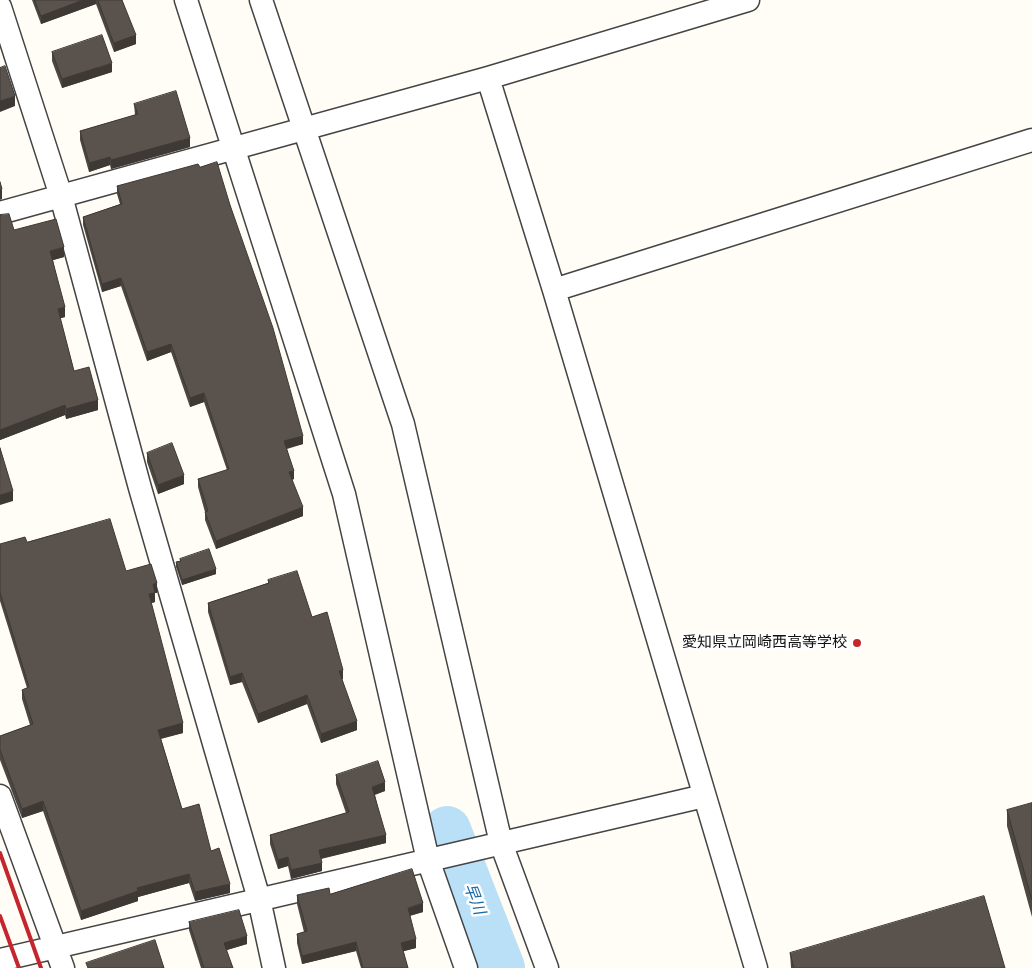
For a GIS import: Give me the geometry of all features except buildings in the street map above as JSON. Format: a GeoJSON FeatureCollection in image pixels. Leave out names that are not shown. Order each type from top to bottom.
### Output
{"type":"FeatureCollection","features":[{"type":"Feature","properties":{"kind":"street"},"geometry":{"type":"LineString","coordinates":[[186,0],[344,494],[428,860],[466,968]]}},
{"type":"Feature","properties":{"kind":"street"},"geometry":{"type":"LineString","coordinates":[[261,0],[403,424],[501,843],[547,968]]}},
{"type":"Feature","properties":{"kind":"street"},"geometry":{"type":"LineString","coordinates":[[0,214],[488,78],[748,0]]}},
{"type":"Feature","properties":{"kind":"street"},"geometry":{"type":"LineString","coordinates":[[0,6],[61,196],[140,488],[259,900],[274,968]]}},
{"type":"Feature","properties":{"kind":"street"},"geometry":{"type":"LineString","coordinates":[[488,78],[554,290],[756,968]]}},
{"type":"Feature","properties":{"kind":"street"},"geometry":{"type":"LineString","coordinates":[[554,290],[1032,140]]}},
{"type":"Feature","properties":{"kind":"street"},"geometry":{"type":"LineString","coordinates":[[0,796],[63,968]]}},
{"type":"Feature","properties":{"kind":"street"},"geometry":{"type":"LineString","coordinates":[[0,960],[704,796]]}},
{"type":"Feature","properties":{"kind":"waterway","name":"早川"},"geometry":{"type":"LineString","coordinates":[[447,830],[501,968]]}},
{"type":"Feature","properties":{"kind":"railway"},"geometry":{"type":"LineString","coordinates":[[0,853],[41,968]]}},
{"type":"Feature","properties":{"kind":"railway"},"geometry":{"type":"LineString","coordinates":[[0,916],[19,968]]}},
{"type":"Feature","properties":{"kind":"place","name":"愛知県立岡崎西高等学校"},"geometry":{"type":"Point","coordinates":[857,643]}}]}
